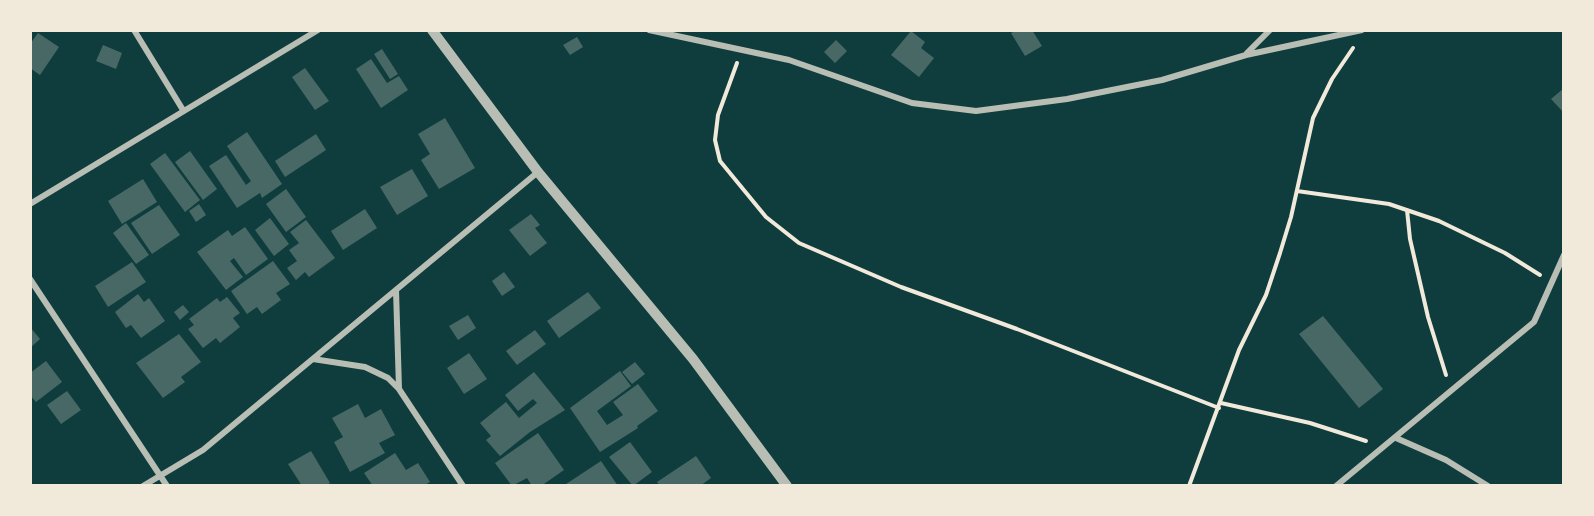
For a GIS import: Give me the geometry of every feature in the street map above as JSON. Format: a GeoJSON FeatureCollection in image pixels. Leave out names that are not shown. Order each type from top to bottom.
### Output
{"type":"FeatureCollection","features":[{"type":"Feature","properties":{"kind":"street"},"geometry":{"type":"LineString","coordinates":[[134,30],[183,110]]}},
{"type":"Feature","properties":{"kind":"street"},"geometry":{"type":"LineString","coordinates":[[30,204],[318,30]]}},
{"type":"Feature","properties":{"kind":"street"},"geometry":{"type":"LineString","coordinates":[[432,30],[538,172],[693,359],[787,486]]}},
{"type":"Feature","properties":{"kind":"street"},"geometry":{"type":"LineString","coordinates":[[649,30],[789,60],[912,103],[976,111],[1067,99],[1152,82],[1246,55],[1362,30]]}},
{"type":"Feature","properties":{"kind":"street"},"geometry":{"type":"LineString","coordinates":[[1246,55],[1270,30]]}},
{"type":"Feature","properties":{"kind":"street"},"geometry":{"type":"LineString","coordinates":[[143,486],[203,450],[538,172]]}},
{"type":"Feature","properties":{"kind":"street"},"geometry":{"type":"LineString","coordinates":[[1336,486],[1534,322],[1564,255]]}},
{"type":"Feature","properties":{"kind":"street"},"geometry":{"type":"LineString","coordinates":[[30,279],[167,486]]}},
{"type":"Feature","properties":{"kind":"street"},"geometry":{"type":"LineString","coordinates":[[396,290],[399,389]]}},
{"type":"Feature","properties":{"kind":"street"},"geometry":{"type":"LineString","coordinates":[[313,359],[365,367],[388,378],[399,389],[463,486]]}},
{"type":"Feature","properties":{"kind":"street"},"geometry":{"type":"LineString","coordinates":[[1396,438],[1446,460],[1488,486]]}},
{"type":"Feature","properties":{"kind":"path"},"geometry":{"type":"LineString","coordinates":[[1189,486],[1239,350],[1266,295],[1291,218],[1313,118],[1332,79],[1358,40]]}},
{"type":"Feature","properties":{"kind":"path"},"geometry":{"type":"LineString","coordinates":[[743,49],[724,91],[718,115],[715,140],[720,161],[766,218],[799,243],[901,287],[1220,405],[1310,423],[1383,448]]}},
{"type":"Feature","properties":{"kind":"path"},"geometry":{"type":"LineString","coordinates":[[1297,191],[1389,204],[1439,221],[1505,253],[1551,282]]}},
{"type":"Feature","properties":{"kind":"path"},"geometry":{"type":"LineString","coordinates":[[1407,210],[1410,239],[1428,316],[1450,390]]}},
{"type":"Feature","properties":{"kind":"building"},"geometry":{"type":"Polygon","coordinates":[[[1017,30],[1032,30],[1042,46],[1025,56],[1011,33],[1017,30]]]}},
{"type":"Feature","properties":{"kind":"building"},"geometry":{"type":"Polygon","coordinates":[[[911,31],[925,42],[921,48],[934,58],[919,77],[891,55],[911,31]]]}},
{"type":"Feature","properties":{"kind":"building"},"geometry":{"type":"Polygon","coordinates":[[[38,33],[59,47],[40,75],[30,68],[30,44],[38,33]]]}},
{"type":"Feature","properties":{"kind":"building"},"geometry":{"type":"Polygon","coordinates":[[[577,37],[583,47],[570,55],[563,45],[577,37]]]}},
{"type":"Feature","properties":{"kind":"building"},"geometry":{"type":"Polygon","coordinates":[[[836,40],[847,51],[835,63],[824,52],[836,40]]]}},
{"type":"Feature","properties":{"kind":"building"},"geometry":{"type":"Polygon","coordinates":[[[103,45],[122,53],[116,69],[96,61],[103,45]]]}},
{"type":"Feature","properties":{"kind":"building"},"geometry":{"type":"Polygon","coordinates":[[[382,49],[398,74],[390,79],[374,54],[382,49]]]}},
{"type":"Feature","properties":{"kind":"building"},"geometry":{"type":"Polygon","coordinates":[[[371,59],[387,83],[399,76],[408,90],[381,108],[356,69],[371,59]]]}},
{"type":"Feature","properties":{"kind":"building"},"geometry":{"type":"Polygon","coordinates":[[[305,68],[329,101],[315,110],[292,77],[305,68]]]}},
{"type":"Feature","properties":{"kind":"building"},"geometry":{"type":"Polygon","coordinates":[[[1564,88],[1564,113],[1551,99],[1564,88]]]}},
{"type":"Feature","properties":{"kind":"building"},"geometry":{"type":"Polygon","coordinates":[[[445,118],[475,168],[439,189],[421,160],[430,154],[418,134],[445,118]]]}},
{"type":"Feature","properties":{"kind":"building"},"geometry":{"type":"Polygon","coordinates":[[[247,132],[282,184],[262,198],[260,193],[237,208],[209,166],[226,155],[246,185],[251,181],[227,146],[247,132]]]}},
{"type":"Feature","properties":{"kind":"building"},"geometry":{"type":"Polygon","coordinates":[[[316,134],[326,150],[285,177],[275,161],[316,134]]]}},
{"type":"Feature","properties":{"kind":"building"},"geometry":{"type":"Polygon","coordinates":[[[190,151],[217,189],[203,200],[175,162],[190,151]]]}},
{"type":"Feature","properties":{"kind":"building"},"geometry":{"type":"Polygon","coordinates":[[[165,153],[200,200],[185,212],[150,164],[165,153]]]}},
{"type":"Feature","properties":{"kind":"building"},"geometry":{"type":"Polygon","coordinates":[[[412,169],[428,196],[397,215],[380,187],[412,169]]]}},
{"type":"Feature","properties":{"kind":"building"},"geometry":{"type":"Polygon","coordinates":[[[143,179],[157,202],[122,224],[108,201],[143,179]]]}},
{"type":"Feature","properties":{"kind":"building"},"geometry":{"type":"Polygon","coordinates":[[[286,189],[306,217],[286,232],[266,204],[286,189]]]}},
{"type":"Feature","properties":{"kind":"building"},"geometry":{"type":"Polygon","coordinates":[[[199,204],[206,215],[196,222],[189,211],[199,204]]]}},
{"type":"Feature","properties":{"kind":"building"},"geometry":{"type":"Polygon","coordinates":[[[159,205],[180,235],[152,254],[131,223],[159,205]]]}},
{"type":"Feature","properties":{"kind":"building"},"geometry":{"type":"Polygon","coordinates":[[[365,209],[377,228],[343,250],[331,231],[365,209]]]}},
{"type":"Feature","properties":{"kind":"building"},"geometry":{"type":"Polygon","coordinates":[[[531,214],[540,225],[535,228],[547,243],[530,256],[509,230],[531,214]]]}},
{"type":"Feature","properties":{"kind":"building"},"geometry":{"type":"Polygon","coordinates":[[[270,218],[289,244],[274,256],[255,230],[270,218]]]}},
{"type":"Feature","properties":{"kind":"building"},"geometry":{"type":"Polygon","coordinates":[[[306,220],[335,258],[309,277],[305,272],[296,280],[287,268],[297,261],[289,250],[299,243],[290,232],[306,220]]]}},
{"type":"Feature","properties":{"kind":"building"},"geometry":{"type":"Polygon","coordinates":[[[126,223],[149,255],[136,264],[113,233],[126,223]]]}},
{"type":"Feature","properties":{"kind":"building"},"geometry":{"type":"Polygon","coordinates":[[[245,227],[268,259],[246,275],[234,258],[230,261],[243,277],[226,290],[197,252],[228,230],[232,236],[245,227]]]}},
{"type":"Feature","properties":{"kind":"building"},"geometry":{"type":"Polygon","coordinates":[[[273,261],[290,284],[276,293],[281,300],[262,314],[257,307],[247,314],[231,291],[273,261]]]}},
{"type":"Feature","properties":{"kind":"building"},"geometry":{"type":"Polygon","coordinates":[[[132,262],[146,282],[108,307],[95,286],[132,262]]]}},
{"type":"Feature","properties":{"kind":"building"},"geometry":{"type":"Polygon","coordinates":[[[504,272],[515,287],[502,296],[492,281],[504,272]]]}},
{"type":"Feature","properties":{"kind":"building"},"geometry":{"type":"Polygon","coordinates":[[[588,292],[601,308],[559,338],[547,321],[588,292]]]}},
{"type":"Feature","properties":{"kind":"building"},"geometry":{"type":"Polygon","coordinates":[[[138,294],[144,302],[149,298],[165,321],[141,338],[131,325],[126,328],[115,312],[138,294]]]}},
{"type":"Feature","properties":{"kind":"building"},"geometry":{"type":"Polygon","coordinates":[[[227,297],[240,313],[233,318],[240,327],[220,343],[216,338],[203,348],[188,329],[194,325],[189,319],[217,298],[220,302],[227,297]]]}},
{"type":"Feature","properties":{"kind":"building"},"geometry":{"type":"Polygon","coordinates":[[[183,305],[189,312],[180,320],[174,312],[183,305]]]}},
{"type":"Feature","properties":{"kind":"building"},"geometry":{"type":"Polygon","coordinates":[[[468,315],[476,328],[458,340],[449,326],[468,315]]]}},
{"type":"Feature","properties":{"kind":"building"},"geometry":{"type":"Polygon","coordinates":[[[1323,316],[1383,389],[1359,408],[1299,334],[1323,316]]]}},
{"type":"Feature","properties":{"kind":"building"},"geometry":{"type":"Polygon","coordinates":[[[30,327],[40,339],[30,348],[30,327]]]}},
{"type":"Feature","properties":{"kind":"building"},"geometry":{"type":"Polygon","coordinates":[[[535,330],[546,344],[517,365],[506,351],[535,330]]]}},
{"type":"Feature","properties":{"kind":"building"},"geometry":{"type":"Polygon","coordinates":[[[179,334],[201,362],[181,377],[185,382],[163,398],[136,363],[179,334]]]}},
{"type":"Feature","properties":{"kind":"building"},"geometry":{"type":"Polygon","coordinates":[[[469,353],[487,379],[464,394],[447,368],[469,353]]]}},
{"type":"Feature","properties":{"kind":"building"},"geometry":{"type":"Polygon","coordinates":[[[46,361],[62,382],[36,402],[30,395],[30,373],[46,361]]]}},
{"type":"Feature","properties":{"kind":"building"},"geometry":{"type":"Polygon","coordinates":[[[635,362],[645,374],[632,384],[622,372],[635,362]]]}},
{"type":"Feature","properties":{"kind":"building"},"geometry":{"type":"Polygon","coordinates":[[[620,371],[631,386],[597,411],[607,425],[623,415],[613,402],[638,384],[658,411],[637,426],[638,428],[600,452],[570,408],[620,371]]]}},
{"type":"Feature","properties":{"kind":"building"},"geometry":{"type":"Polygon","coordinates":[[[534,372],[565,410],[530,432],[500,456],[486,440],[491,436],[480,423],[506,402],[519,418],[537,403],[533,399],[518,411],[505,395],[534,372]]]}},
{"type":"Feature","properties":{"kind":"building"},"geometry":{"type":"Polygon","coordinates":[[[67,391],[81,410],[61,424],[47,405],[67,391]]]}},
{"type":"Feature","properties":{"kind":"building"},"geometry":{"type":"Polygon","coordinates":[[[358,404],[365,418],[381,409],[395,435],[379,443],[385,453],[350,472],[334,442],[343,437],[332,418],[358,404]]]}},
{"type":"Feature","properties":{"kind":"building"},"geometry":{"type":"Polygon","coordinates":[[[538,433],[564,470],[541,486],[532,486],[527,478],[512,486],[495,463],[538,433]]]}},
{"type":"Feature","properties":{"kind":"building"},"geometry":{"type":"Polygon","coordinates":[[[630,442],[652,472],[633,486],[609,457],[630,442]]]}},
{"type":"Feature","properties":{"kind":"building"},"geometry":{"type":"Polygon","coordinates":[[[311,451],[330,483],[325,486],[302,486],[288,464],[311,451]]]}},
{"type":"Feature","properties":{"kind":"building"},"geometry":{"type":"Polygon","coordinates":[[[395,453],[406,470],[418,463],[430,482],[423,486],[373,486],[364,473],[395,453]]]}},
{"type":"Feature","properties":{"kind":"building"},"geometry":{"type":"Polygon","coordinates":[[[696,456],[711,478],[700,486],[660,486],[657,482],[696,456]]]}},
{"type":"Feature","properties":{"kind":"building"},"geometry":{"type":"Polygon","coordinates":[[[601,461],[618,486],[563,486],[601,461]]]}}]}
